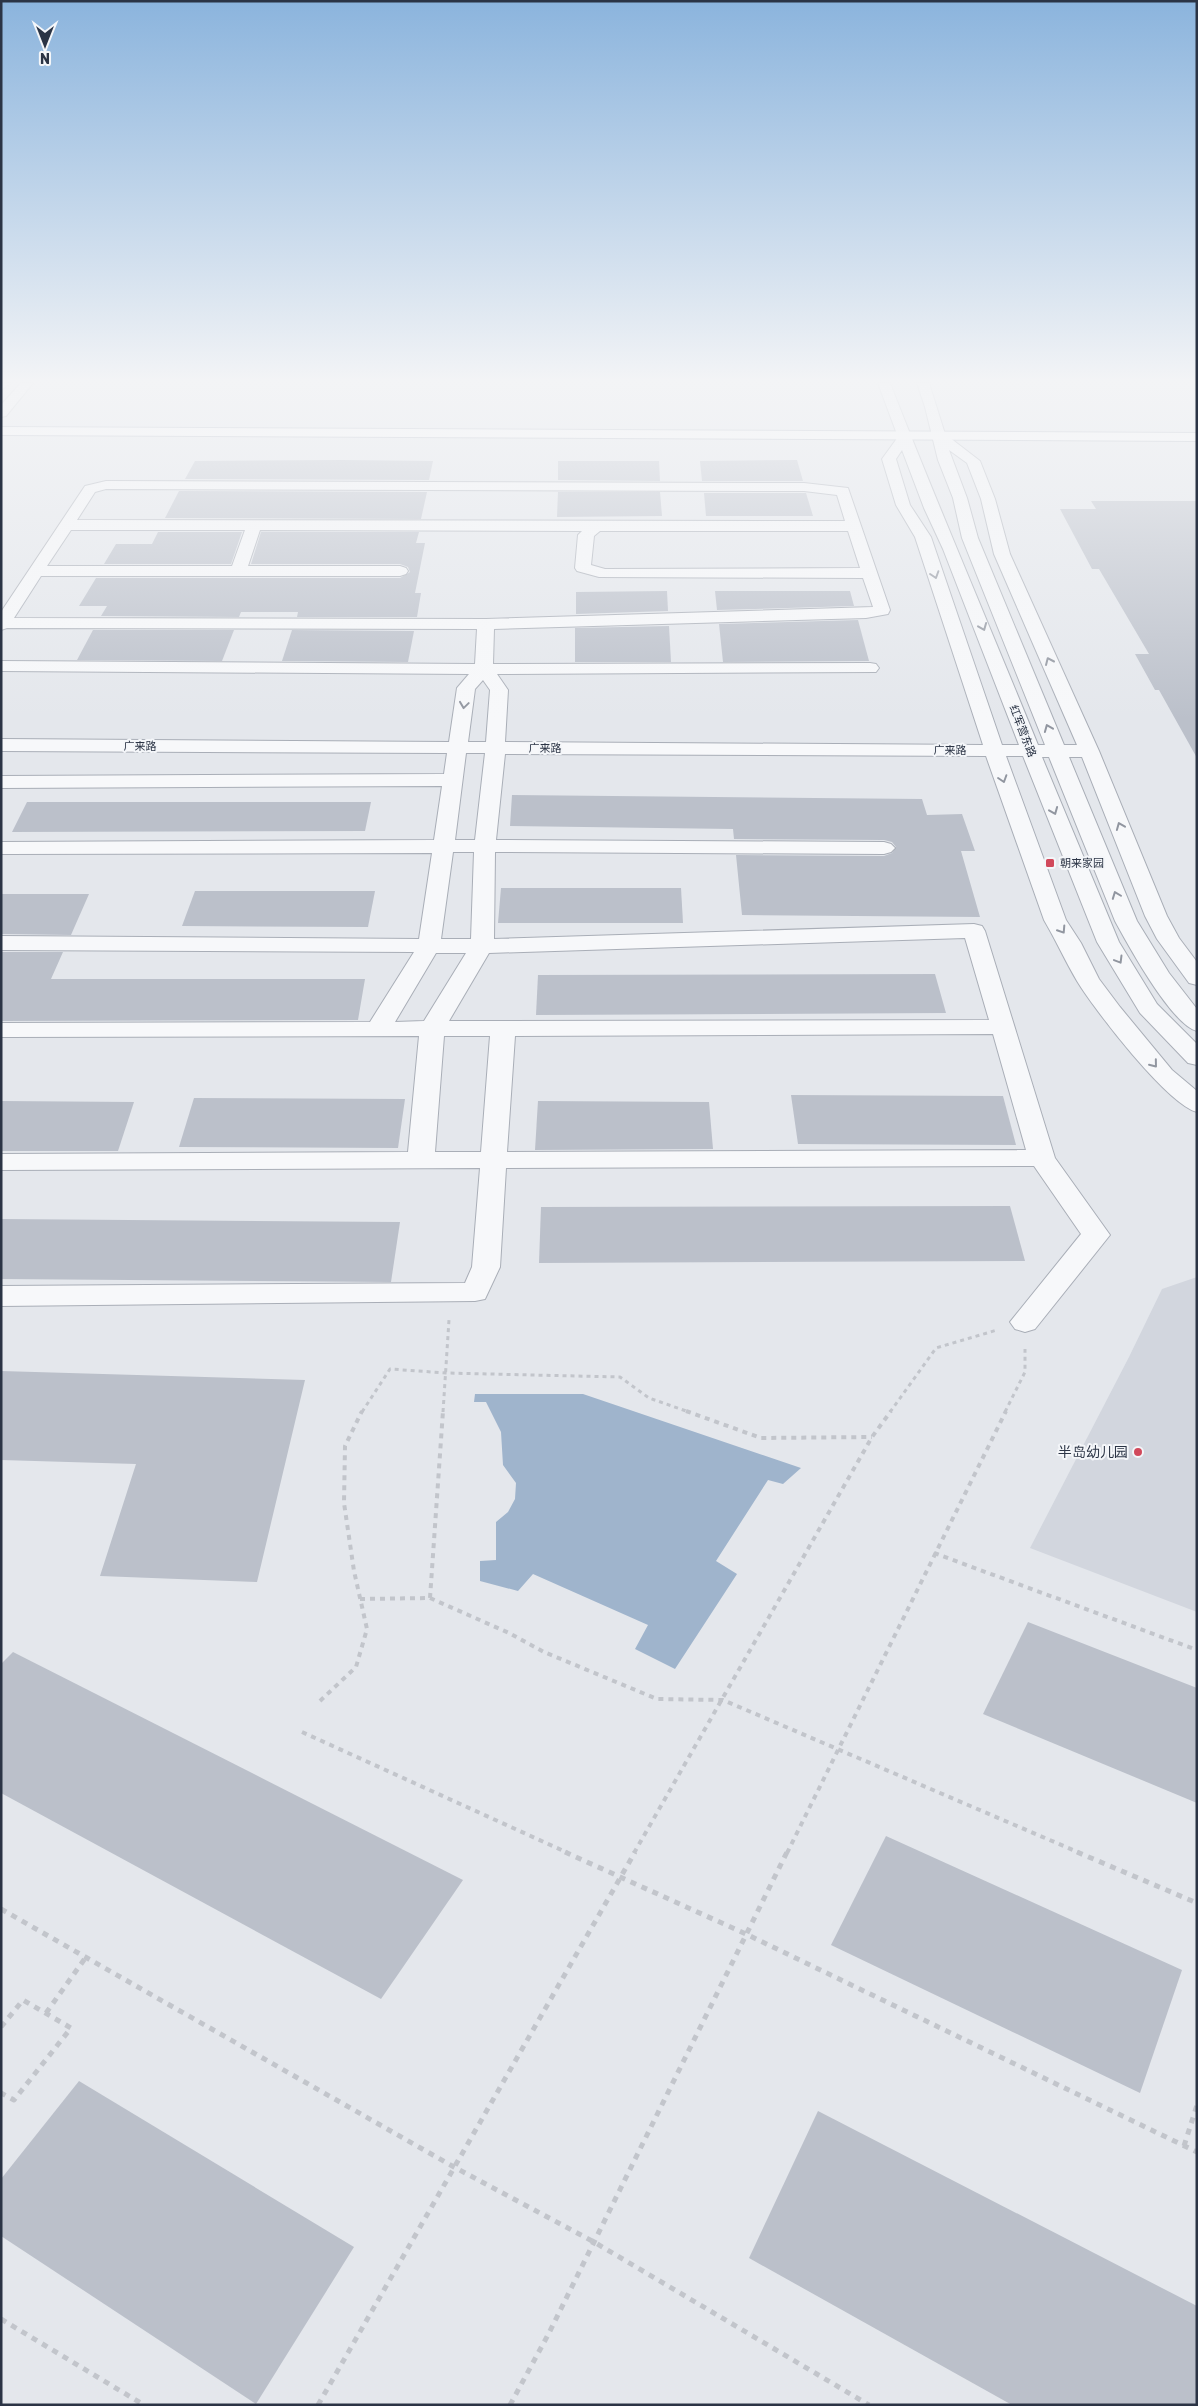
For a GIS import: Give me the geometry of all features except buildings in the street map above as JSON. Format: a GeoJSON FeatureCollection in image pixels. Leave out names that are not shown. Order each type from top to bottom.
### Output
{"type":"FeatureCollection","features":[{"type":"Feature","properties":{"kind":"street"},"geometry":{"type":"LineString","coordinates":[[2,624],[86,495]]}},
{"type":"Feature","properties":{"kind":"street"},"geometry":{"type":"LineString","coordinates":[[454,495],[507,495]]}},
{"type":"Feature","properties":{"kind":"street"},"geometry":{"type":"LineString","coordinates":[[2,624],[486,624],[866,613],[882,610],[844,495]]}},
{"type":"Feature","properties":{"kind":"street"},"geometry":{"type":"LineString","coordinates":[[900,495],[903,505],[923,536],[994,750],[1055,920],[1070,943],[1088,980],[1163,1074],[1197,1104]]}},
{"type":"Feature","properties":{"kind":"street","name":"红军营东路"},"geometry":{"type":"LineString","coordinates":[[929,495],[931,508],[951,549],[1032,750],[1092,907],[1108,942],[1148,1008],[1197,1058]]}},
{"type":"Feature","properties":{"kind":"street","name":"红军营东路"},"geometry":{"type":"LineString","coordinates":[[959,495],[970,538],[1058,750],[1126,921],[1143,954],[1162,982],[1197,1024]]}},
{"type":"Feature","properties":{"kind":"street"},"geometry":{"type":"LineString","coordinates":[[987,495],[1002,554],[1089,751],[1156,916],[1168,939],[1197,978]]}},
{"type":"Feature","properties":{"kind":"street"},"geometry":{"type":"LineString","coordinates":[[477,526],[478,496]]}},
{"type":"Feature","properties":{"kind":"street"},"geometry":{"type":"LineString","coordinates":[[66,525],[854,526]]}},
{"type":"Feature","properties":{"kind":"street"},"geometry":{"type":"LineString","coordinates":[[238,571],[254,525]]}},
{"type":"Feature","properties":{"kind":"street"},"geometry":{"type":"LineString","coordinates":[[596,526],[586,535],[583,568],[605,574],[870,573]]}},
{"type":"Feature","properties":{"kind":"street"},"geometry":{"type":"LineString","coordinates":[[36,571],[400,571]]}},
{"type":"Feature","properties":{"kind":"street"},"geometry":{"type":"LineString","coordinates":[[421,1160],[432,1029],[482,946],[485,846],[494,772],[499,690],[484,669],[486,624]]}},
{"type":"Feature","properties":{"kind":"street"},"geometry":{"type":"LineString","coordinates":[[1,666],[484,669],[870,668]]}},
{"type":"Feature","properties":{"kind":"street"},"geometry":{"type":"LineString","coordinates":[[378,1029],[429,946],[466,688],[484,669]]}},
{"type":"Feature","properties":{"kind":"street","name":"广来路"},"geometry":{"type":"LineString","coordinates":[[1,745],[1089,751]]}},
{"type":"Feature","properties":{"kind":"street"},"geometry":{"type":"LineString","coordinates":[[1,782],[453,780]]}},
{"type":"Feature","properties":{"kind":"street"},"geometry":{"type":"LineString","coordinates":[[1,848],[485,846],[884,848]]}},
{"type":"Feature","properties":{"kind":"street"},"geometry":{"type":"LineString","coordinates":[[1,943],[482,946],[974,931],[1042,1158],[1096,1235],[1025,1322]]}},
{"type":"Feature","properties":{"kind":"street"},"geometry":{"type":"LineString","coordinates":[[1,1030],[1003,1027]]}},
{"type":"Feature","properties":{"kind":"street"},"geometry":{"type":"LineString","coordinates":[[1,1296],[474,1292],[486,1267],[503,1029]]}},
{"type":"Feature","properties":{"kind":"street"},"geometry":{"type":"LineString","coordinates":[[1,1162],[1042,1158]]}},
{"type":"Feature","properties":{"kind":"path"},"geometry":{"type":"LineString","coordinates":[[430,1598],[450,1317]]}},
{"type":"Feature","properties":{"kind":"path"},"geometry":{"type":"LineString","coordinates":[[318,2405],[872,1437],[936,1348],[1025,1322],[1024,1372],[549,2333],[510,2405]]}},
{"type":"Feature","properties":{"kind":"path"},"geometry":{"type":"LineString","coordinates":[[320,1701],[356,1667],[367,1628],[360,1599],[344,1503],[345,1446],[368,1400],[390,1369],[446,1373],[620,1377],[649,1398],[761,1438],[872,1437]]}},
{"type":"Feature","properties":{"kind":"path"},"geometry":{"type":"LineString","coordinates":[[934,1552],[1197,1650]]}},
{"type":"Feature","properties":{"kind":"path"},"geometry":{"type":"LineString","coordinates":[[360,1599],[430,1598],[510,1633],[544,1652],[657,1698],[723,1700],[1197,1903]]}},
{"type":"Feature","properties":{"kind":"path"},"geometry":{"type":"LineString","coordinates":[[302,1732],[746,1934],[1197,2152]]}},
{"type":"Feature","properties":{"kind":"path"},"geometry":{"type":"LineString","coordinates":[[1,1909],[454,2167],[594,2242],[870,2405]]}},
{"type":"Feature","properties":{"kind":"path"},"geometry":{"type":"LineString","coordinates":[[46,2012],[86,1958]]}},
{"type":"Feature","properties":{"kind":"path"},"geometry":{"type":"LineString","coordinates":[[1,2027],[23,2000],[71,2028],[14,2100],[1,2093]]}},
{"type":"Feature","properties":{"kind":"path"},"geometry":{"type":"LineString","coordinates":[[1184,2146],[1197,2105]]}},
{"type":"Feature","properties":{"kind":"path"},"geometry":{"type":"LineString","coordinates":[[1,2319],[144,2405]]}},
{"type":"Feature","properties":{"kind":"shaded area","name":"半岛幼儿园"},"geometry":{"type":"Polygon","coordinates":[[[1197,1277],[1197,1612],[1030,1548],[1162,1289],[1197,1277]]]}},
{"type":"Feature","properties":{"kind":"water"},"geometry":{"type":"Polygon","coordinates":[[[475,1394],[583,1394],[801,1468],[783,1484],[768,1480],[716,1561],[737,1574],[675,1669],[635,1649],[648,1625],[533,1574],[518,1591],[480,1581],[480,1561],[496,1560],[496,1522],[508,1512],[515,1499],[516,1483],[503,1465],[501,1432],[486,1402],[474,1402],[475,1394]]]}},
{"type":"Feature","properties":{"kind":"place","name":"朝来家园"},"geometry":{"type":"Point","coordinates":[1050,863]}},
{"type":"Feature","properties":{"kind":"place","name":"半岛幼儿园"},"geometry":{"type":"Point","coordinates":[1138,1452]}}]}
